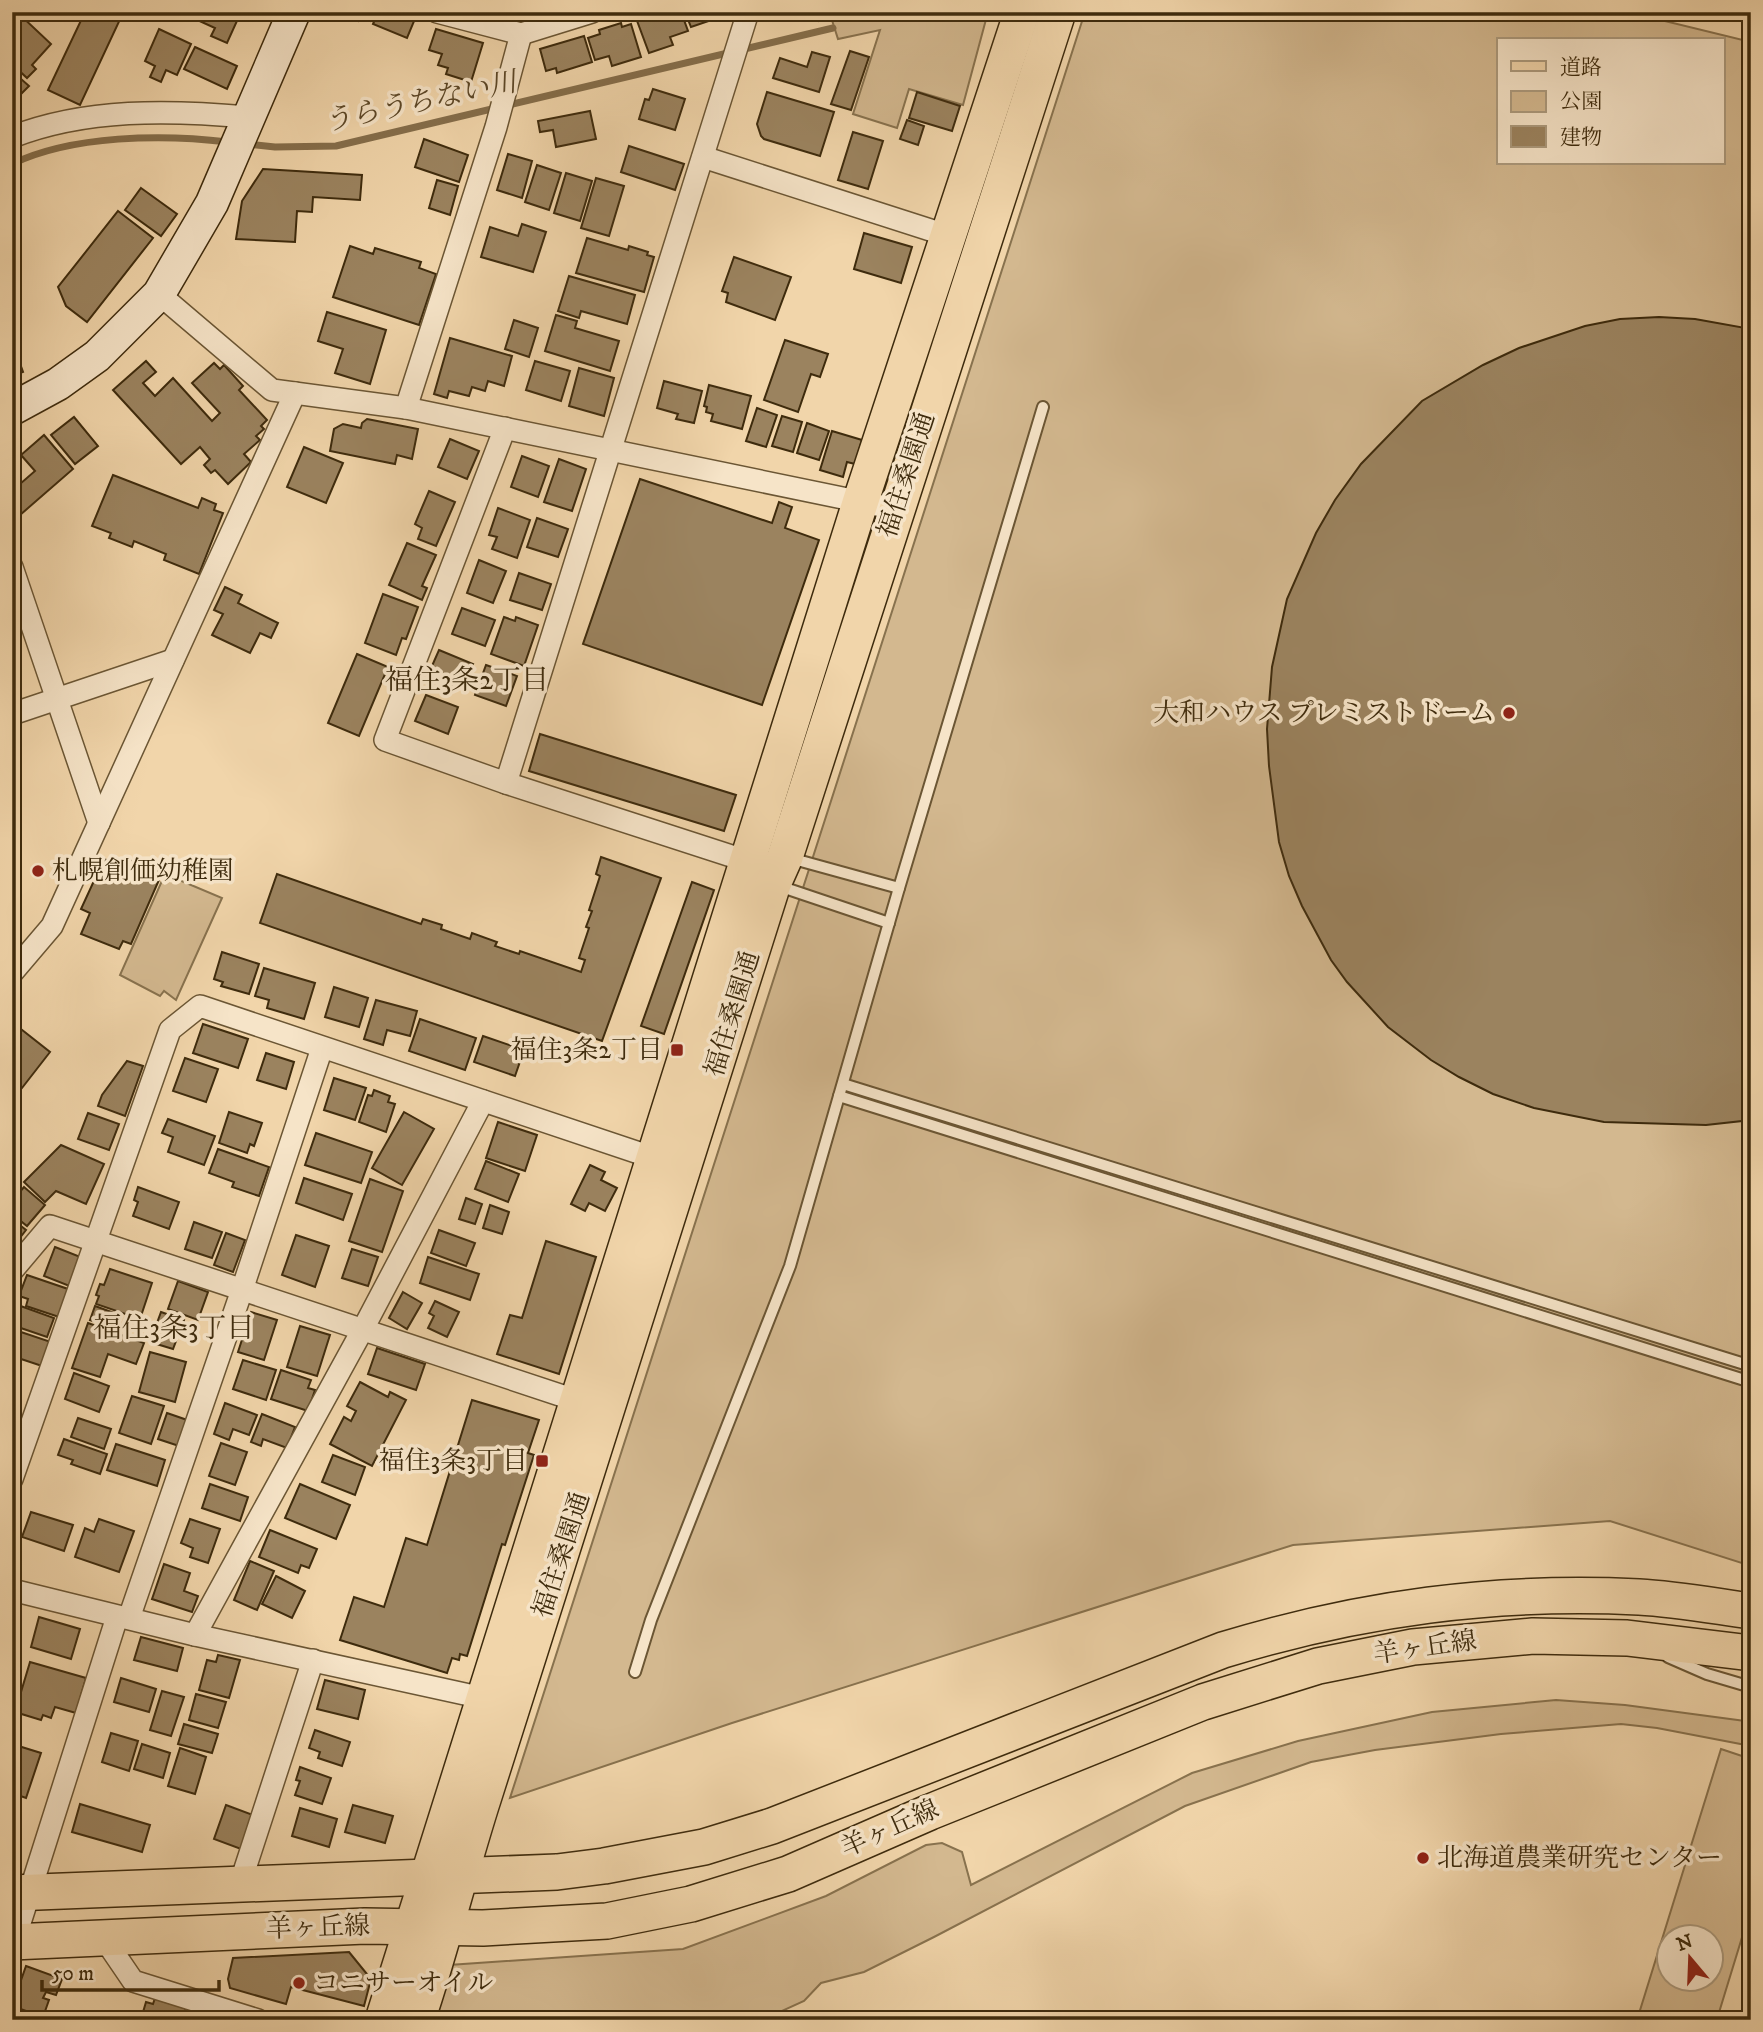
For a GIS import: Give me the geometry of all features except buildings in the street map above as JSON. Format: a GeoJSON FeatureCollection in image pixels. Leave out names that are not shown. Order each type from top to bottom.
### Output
{"type":"FeatureCollection","features":[{"type":"Feature","properties":{"kind":"main road","name":"福住桑園通"},"geometry":{"type":"LineString","coordinates":[[444,1877],[483,1698],[593,1406],[654,1158],[771,868],[861,500],[1022,12]]}},
{"type":"Feature","properties":{"kind":"main road","name":"福住桑園通"},"geometry":{"type":"LineString","coordinates":[[383,2020],[429,1926],[593,1406],[771,868],[896,509],[1058,12]]}},
{"type":"Feature","properties":{"kind":"main road","name":"羊ヶ丘線"},"geometry":{"type":"LineString","coordinates":[[21,1893],[534,1873],[604,1866],[704,1847],[772,1826],[1223,1650],[1278,1633],[1343,1618],[1418,1605],[1534,1595],[1642,1597],[1751,1611]]}},
{"type":"Feature","properties":{"kind":"main road","name":"羊ヶ丘線"},"geometry":{"type":"LineString","coordinates":[[13,1944],[103,1937],[429,1926],[483,1928],[607,1921],[691,1904],[788,1874],[942,1806],[1203,1702],[1318,1666],[1413,1647],[1533,1636],[1627,1638],[1751,1653]]}},
{"type":"Feature","properties":{"kind":"main road","name":"福住桑園通"},"geometry":{"type":"LineString","coordinates":[[417,2020],[429,1926]]}},
{"type":"Feature","properties":{"kind":"street"},"geometry":{"type":"LineString","coordinates":[[12,409],[58,384],[97,356],[159,294],[190,245],[212,203],[294,12]]}},
{"type":"Feature","properties":{"kind":"street"},"geometry":{"type":"LineString","coordinates":[[437,12],[521,34],[592,12]]}},
{"type":"Feature","properties":{"kind":"street"},"geometry":{"type":"LineString","coordinates":[[506,783],[746,21]]}},
{"type":"Feature","properties":{"kind":"street"},"geometry":{"type":"LineString","coordinates":[[406,408],[496,127],[521,34]]}},
{"type":"Feature","properties":{"kind":"street"},"geometry":{"type":"LineString","coordinates":[[12,137],[30,130],[94,117],[155,112],[245,124]]}},
{"type":"Feature","properties":{"kind":"street"},"geometry":{"type":"LineString","coordinates":[[703,157],[949,236]]}},
{"type":"Feature","properties":{"kind":"street"},"geometry":{"type":"LineString","coordinates":[[159,294],[272,390],[406,408],[896,509]]}},
{"type":"Feature","properties":{"kind":"street"},"geometry":{"type":"LineString","coordinates":[[12,973],[52,926],[295,393]]}},
{"type":"Feature","properties":{"kind":"street"},"geometry":{"type":"LineString","coordinates":[[505,428],[385,740],[506,783],[771,868]]}},
{"type":"Feature","properties":{"kind":"street"},"geometry":{"type":"LineString","coordinates":[[12,567],[99,823]]}},
{"type":"Feature","properties":{"kind":"street"},"geometry":{"type":"LineString","coordinates":[[12,714],[173,660]]}},
{"type":"Feature","properties":{"kind":"street"},"geometry":{"type":"LineString","coordinates":[[12,1479],[20,1428],[96,1240],[170,1030],[200,1006],[654,1158]]}},
{"type":"Feature","properties":{"kind":"street"},"geometry":{"type":"LineString","coordinates":[[13,1944],[21,1893],[243,1290],[322,1048]]}},
{"type":"Feature","properties":{"kind":"street"},"geometry":{"type":"LineString","coordinates":[[195,1635],[363,1329],[482,1101]]}},
{"type":"Feature","properties":{"kind":"street"},"geometry":{"type":"LineString","coordinates":[[12,1270],[50,1226],[593,1406]]}},
{"type":"Feature","properties":{"kind":"street"},"geometry":{"type":"LineString","coordinates":[[12,1590],[195,1635],[483,1698]]}},
{"type":"Feature","properties":{"kind":"street"},"geometry":{"type":"LineString","coordinates":[[240,1884],[313,1660]]}},
{"type":"Feature","properties":{"kind":"street"},"geometry":{"type":"LineString","coordinates":[[103,1937],[133,1981],[203,2012],[258,2020]]}},
{"type":"Feature","properties":{"kind":"lane"},"geometry":{"type":"LineString","coordinates":[[635,1672],[650,1620],[790,1266],[899,888],[1043,407]]}},
{"type":"Feature","properties":{"kind":"lane"},"geometry":{"type":"LineString","coordinates":[[771,868],[899,888]]}},
{"type":"Feature","properties":{"kind":"lane"},"geometry":{"type":"LineString","coordinates":[[771,868],[889,923]]}},
{"type":"Feature","properties":{"kind":"lane"},"geometry":{"type":"LineString","coordinates":[[842,1084],[1751,1366]]}},
{"type":"Feature","properties":{"kind":"lane"},"geometry":{"type":"LineString","coordinates":[[839,1096],[1751,1382]]}},
{"type":"Feature","properties":{"kind":"lane"},"geometry":{"type":"LineString","coordinates":[[1682,1602],[1751,1605]]}},
{"type":"Feature","properties":{"kind":"lane"},"geometry":{"type":"LineString","coordinates":[[1627,1638],[1707,1674],[1751,1687]]}},
{"type":"Feature","properties":{"kind":"green space"},"geometry":{"type":"Polygon","coordinates":[[[816,12],[988,12],[963,105],[909,89],[897,128],[853,114],[880,30],[838,39],[831,17],[819,21],[816,12]]]}},
{"type":"Feature","properties":{"kind":"green space"},"geometry":{"type":"Polygon","coordinates":[[[1085,12],[1628,12],[1751,42],[1751,1566],[1610,1521],[1293,1545],[732,1723],[510,1798],[1085,12]]]}},
{"type":"Feature","properties":{"kind":"green space"},"geometry":{"type":"Polygon","coordinates":[[[165,874],[222,898],[176,1000],[164,991],[160,996],[120,975],[165,874]]]}},
{"type":"Feature","properties":{"kind":"green space"},"geometry":{"type":"Polygon","coordinates":[[[1556,1700],[1625,1705],[1745,1721],[1751,1724],[1751,1746],[1621,1724],[1501,1734],[1375,1750],[1311,1762],[1185,1806],[864,1972],[821,1983],[804,2001],[762,2020],[431,2020],[449,1965],[683,1949],[826,1896],[926,1845],[942,1843],[962,1852],[971,1885],[1192,1773],[1298,1741],[1432,1712],[1556,1700]]]}},
{"type":"Feature","properties":{"kind":"green space"},"geometry":{"type":"Polygon","coordinates":[[[1721,1749],[1751,1759],[1751,1908],[1717,2019],[1637,2020],[1654,1965],[1654,1994],[1724,1994],[1724,1924],[1667,1924],[1721,1749]]]}},
{"type":"Feature","properties":{"kind":"waterway","name":"うらうちない川"},"geometry":{"type":"LineString","coordinates":[[247,144],[275,147],[336,146],[833,28]]}},
{"type":"Feature","properties":{"kind":"waterway","name":"うらうちない川"},"geometry":{"type":"LineString","coordinates":[[12,164],[62,147],[118,139],[175,138],[228,142]]}},
{"type":"Feature","properties":{"kind":"place","name":"大和ハウス プレミストドーム"},"geometry":{"type":"Point","coordinates":[1509,713]}},
{"type":"Feature","properties":{"kind":"place","name":"札幌創価幼稚園"},"geometry":{"type":"Point","coordinates":[38,871]}},
{"type":"Feature","properties":{"kind":"place","name":"福住3条2丁目"},"geometry":{"type":"Point","coordinates":[677,1050]}},
{"type":"Feature","properties":{"kind":"place","name":"福住3条3丁目"},"geometry":{"type":"Point","coordinates":[542,1461]}},
{"type":"Feature","properties":{"kind":"place","name":"北海道農業研究センター"},"geometry":{"type":"Point","coordinates":[1423,1858]}},
{"type":"Feature","properties":{"kind":"place","name":"コニサーオイル"},"geometry":{"type":"Point","coordinates":[299,1983]}},
{"type":"Feature","properties":{"kind":"district","name":"福住3条2丁目"},"geometry":{"type":"Point","coordinates":[467,680]}},
{"type":"Feature","properties":{"kind":"district","name":"福住3条3丁目"},"geometry":{"type":"Point","coordinates":[174,1328]}}]}
